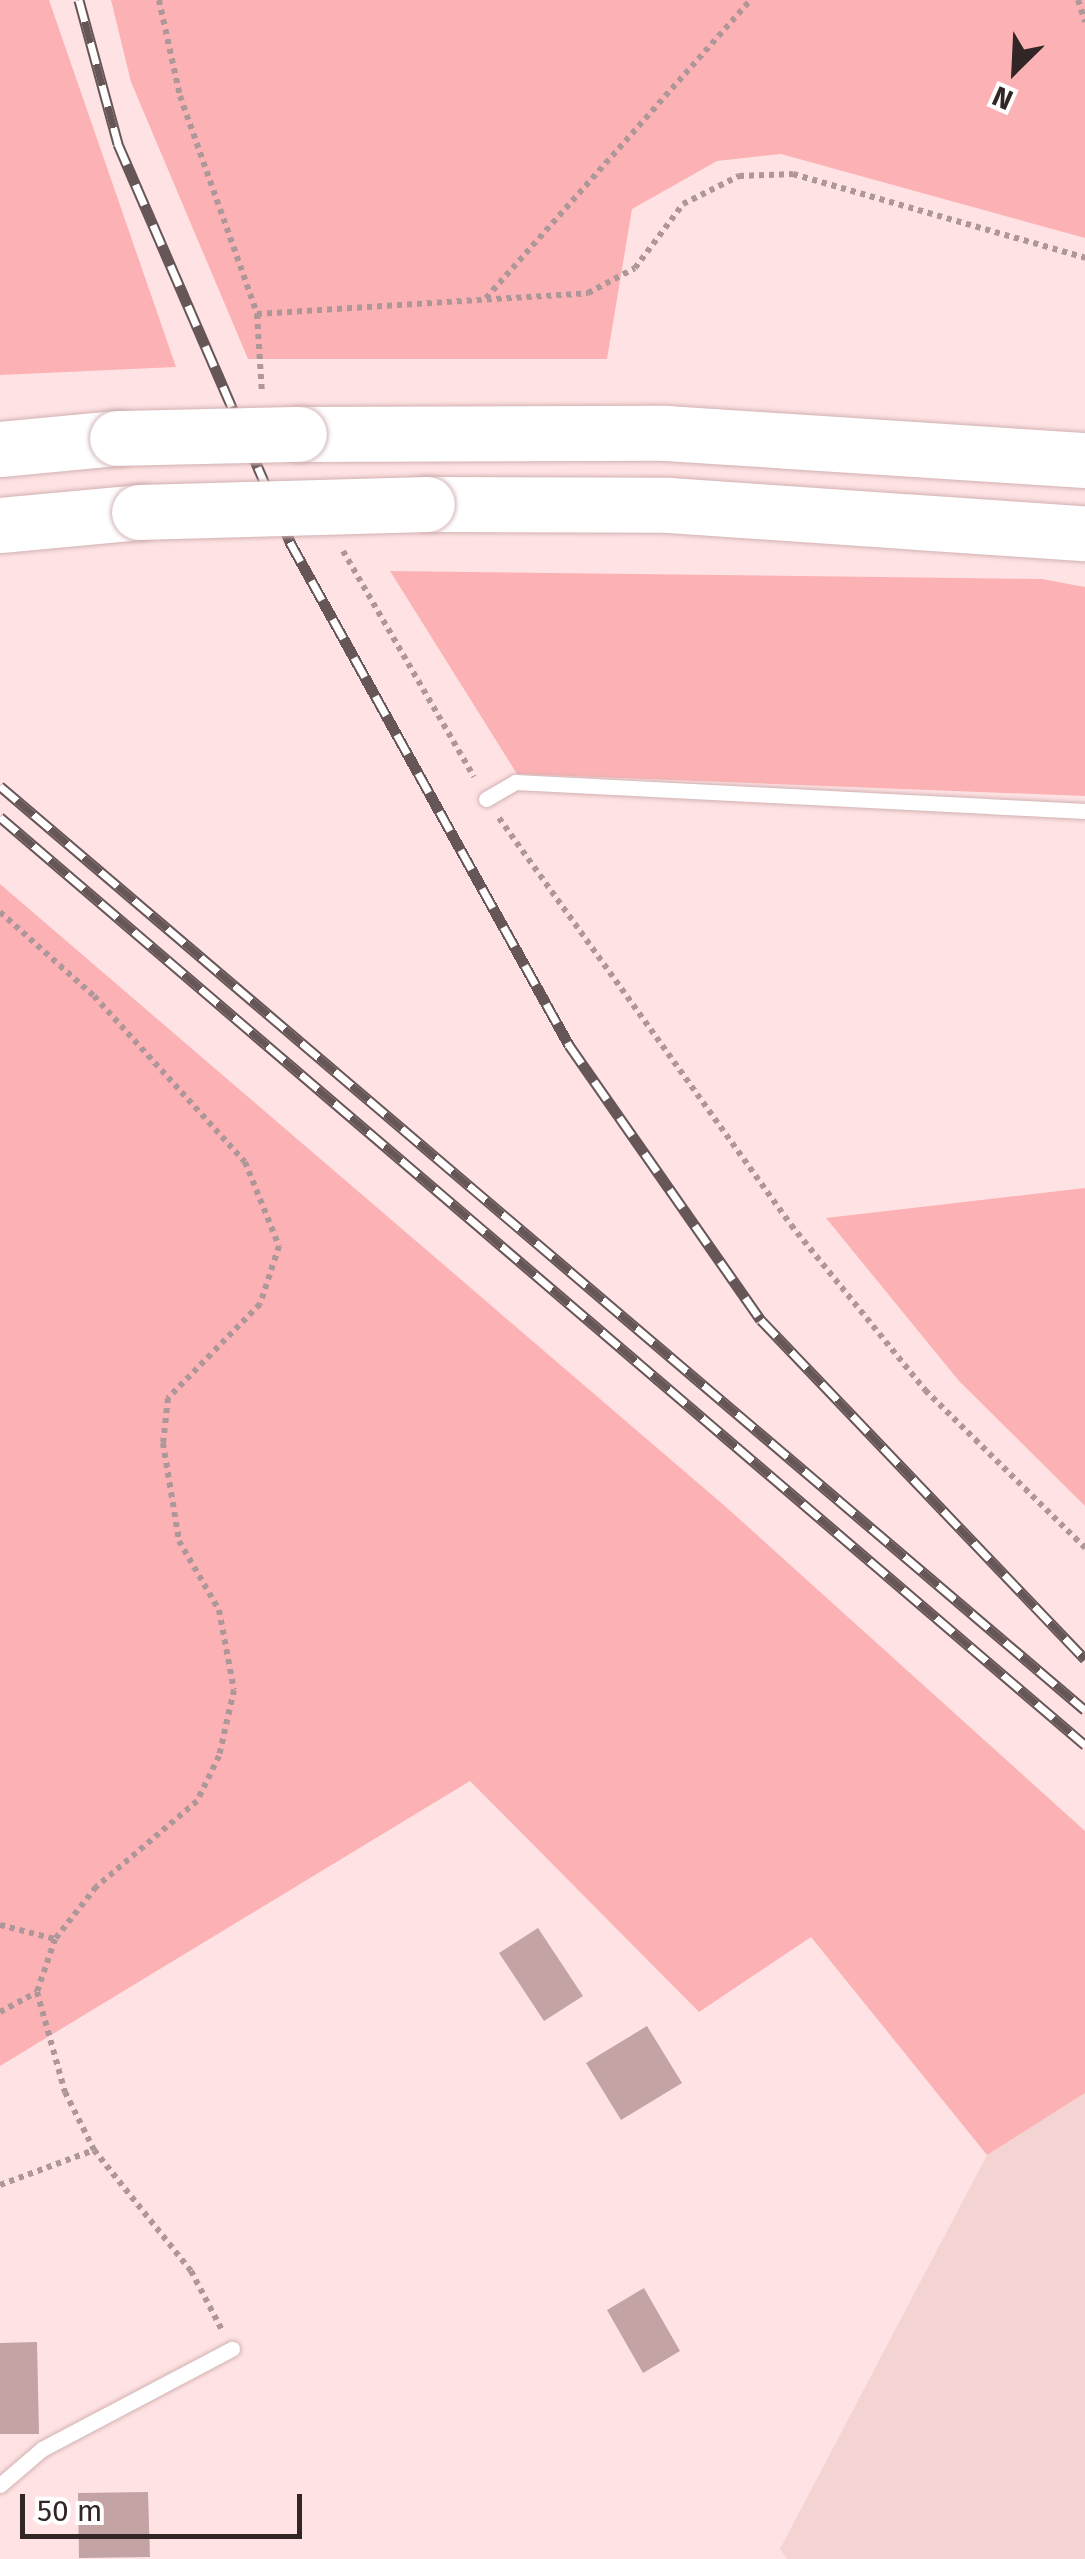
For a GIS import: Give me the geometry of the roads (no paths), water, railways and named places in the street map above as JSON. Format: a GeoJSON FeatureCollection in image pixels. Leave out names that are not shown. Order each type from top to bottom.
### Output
{"type":"FeatureCollection","features":[{"type":"Feature","properties":{"kind":"highway"},"geometry":{"type":"LineString","coordinates":[[0,450],[285,423],[666,434],[1085,460]]}},
{"type":"Feature","properties":{"kind":"highway"},"geometry":{"type":"LineString","coordinates":[[0,525],[139,512],[427,504],[669,505],[1085,534]]}},
{"type":"Feature","properties":{"kind":"lane"},"geometry":{"type":"LineString","coordinates":[[486,799],[515,782],[1085,811]]}},
{"type":"Feature","properties":{"kind":"lane"},"geometry":{"type":"LineString","coordinates":[[0,2485],[42,2449],[232,2348]]}},
{"type":"Feature","properties":{"kind":"railway"},"geometry":{"type":"LineString","coordinates":[[79,0],[118,144],[290,542],[569,1045],[761,1320],[1085,1659]]}},
{"type":"Feature","properties":{"kind":"railway"},"geometry":{"type":"LineString","coordinates":[[0,786],[1085,1710]]}},
{"type":"Feature","properties":{"kind":"railway"},"geometry":{"type":"LineString","coordinates":[[0,817],[1085,1745]]}}]}
